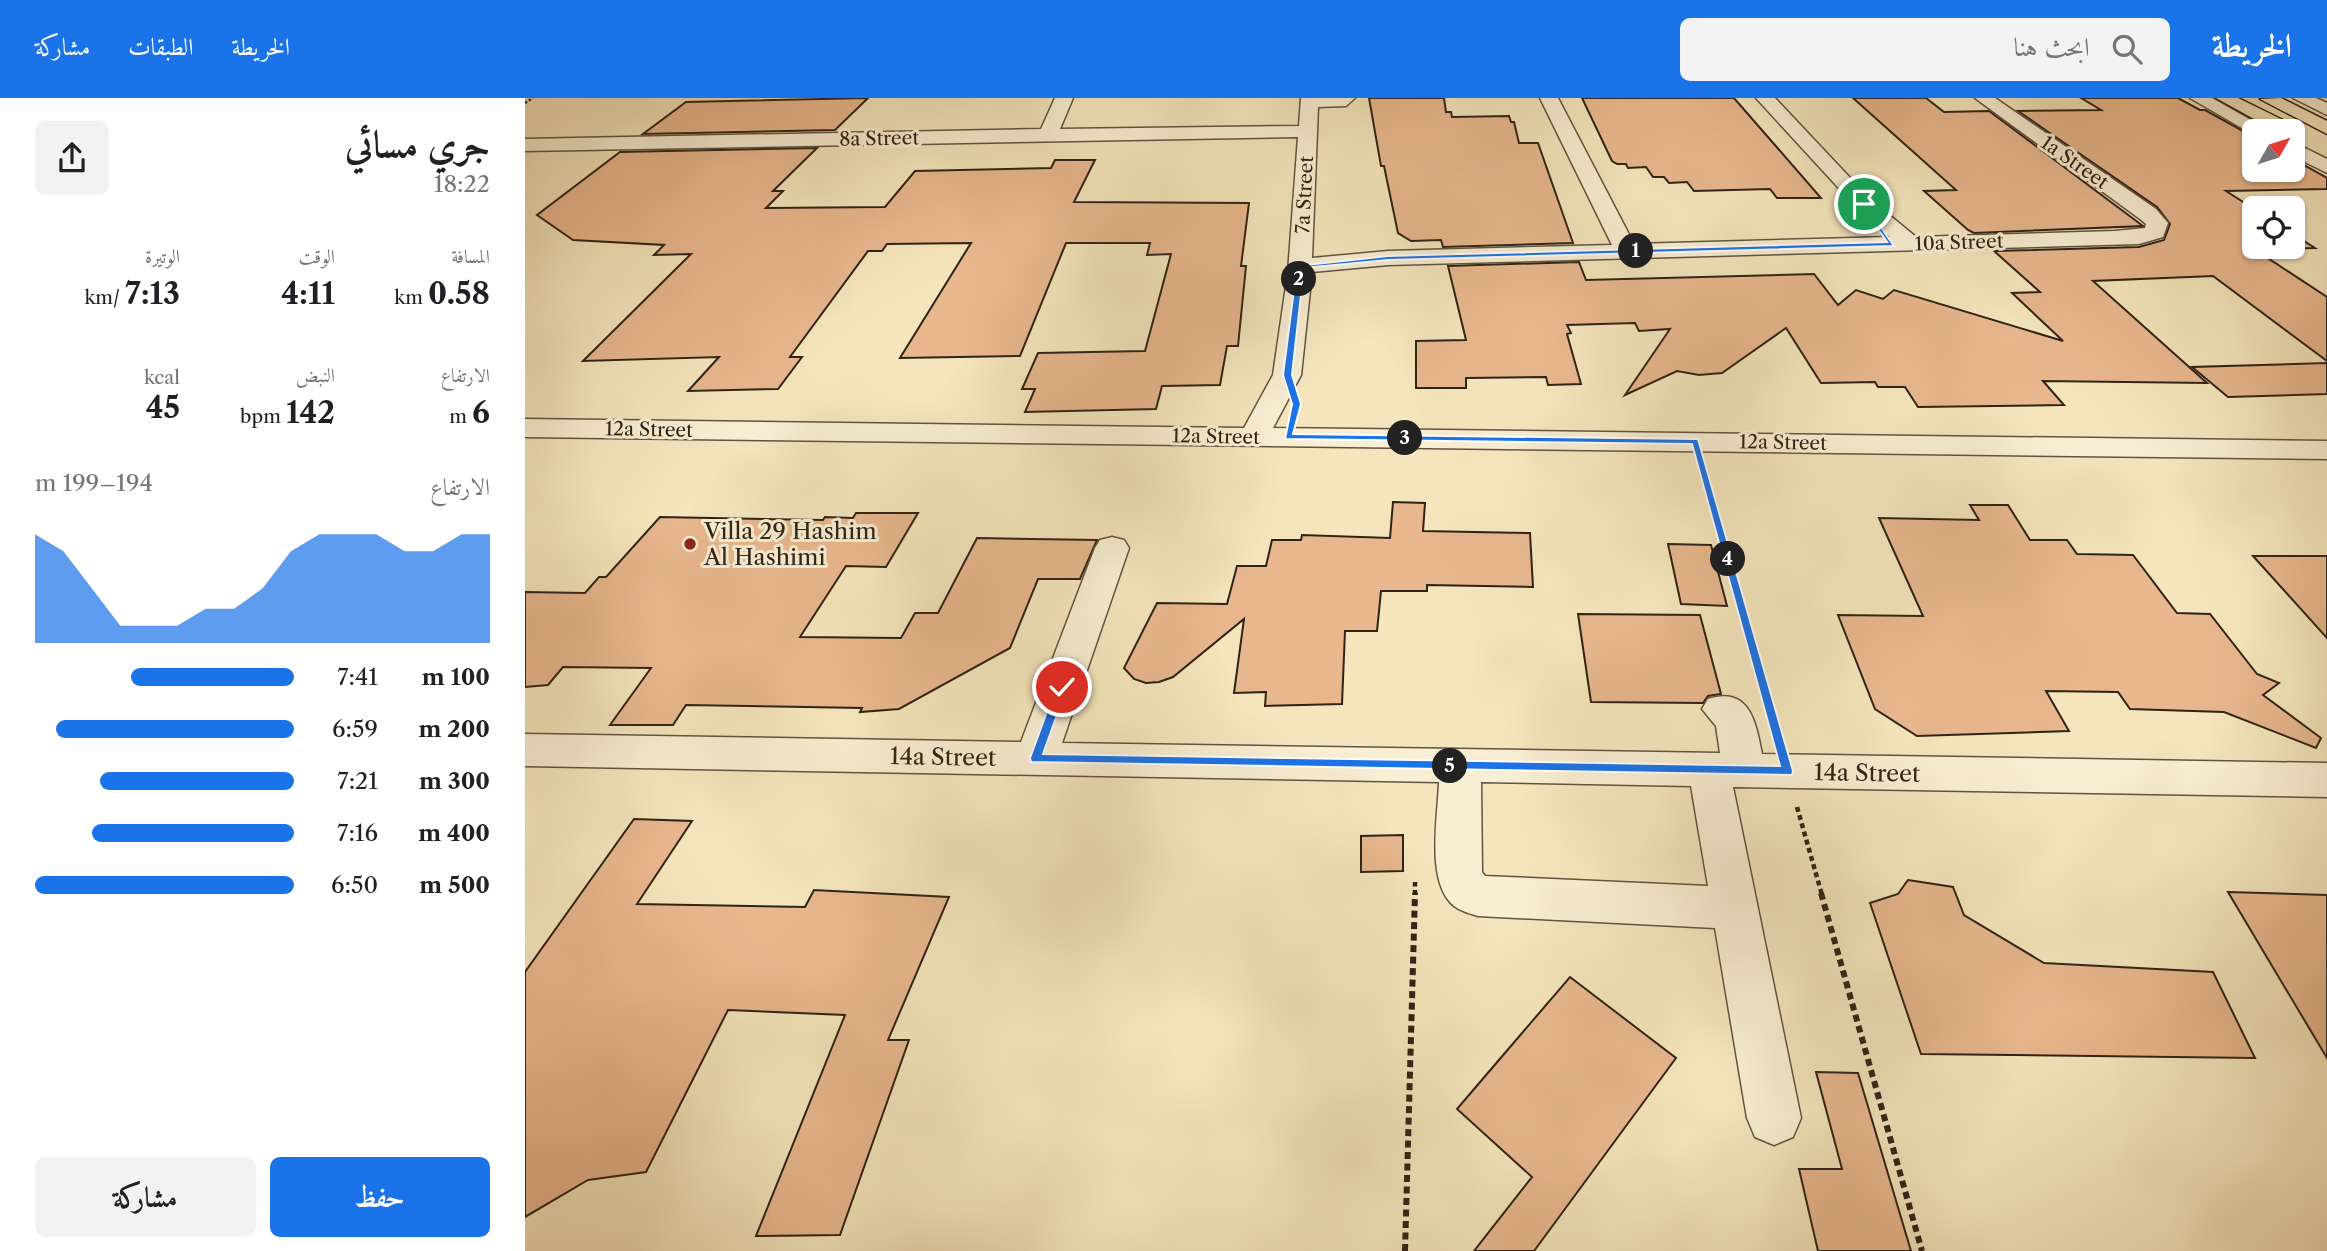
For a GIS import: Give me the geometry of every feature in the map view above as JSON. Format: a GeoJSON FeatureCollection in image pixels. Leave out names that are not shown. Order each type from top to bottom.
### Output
{"type":"FeatureCollection","features":[{"type":"Feature","properties":{"kind":"main road"},"geometry":{"type":"LineString","coordinates":[[2225,98],[2266,119]]}},
{"type":"Feature","properties":{"kind":"main road"},"geometry":{"type":"LineString","coordinates":[[2267,98],[2327,128]]}},
{"type":"Feature","properties":{"kind":"main road"},"geometry":{"type":"LineString","coordinates":[[2281,98],[2327,119]]}},
{"type":"Feature","properties":{"kind":"main road"},"geometry":{"type":"LineString","coordinates":[[2305,139],[2327,150]]}},
{"type":"Feature","properties":{"kind":"street","name":"8a Street"},"geometry":{"type":"LineString","coordinates":[[525,145],[1233,131],[1309,114],[1346,98]]}},
{"type":"Feature","properties":{"kind":"street"},"geometry":{"type":"LineString","coordinates":[[1549,98],[1605,213],[1627,251]]}},
{"type":"Feature","properties":{"kind":"street"},"geometry":{"type":"LineString","coordinates":[[1765,98],[1901,244]]}},
{"type":"Feature","properties":{"kind":"street","name":"1a Street"},"geometry":{"type":"LineString","coordinates":[[1984,98],[2148,214],[2157,223],[2155,232]]}},
{"type":"Feature","properties":{"kind":"street"},"geometry":{"type":"LineString","coordinates":[[2199,98],[2242,121]]}},
{"type":"Feature","properties":{"kind":"street"},"geometry":{"type":"LineString","coordinates":[[2302,98],[2327,110]]}},
{"type":"Feature","properties":{"kind":"street"},"geometry":{"type":"LineString","coordinates":[[1048,135],[1060,105]]}},
{"type":"Feature","properties":{"kind":"street"},"geometry":{"type":"LineString","coordinates":[[1027,135],[1060,105]]}},
{"type":"Feature","properties":{"kind":"street","name":"7a Street"},"geometry":{"type":"LineString","coordinates":[[1254,437],[1287,375],[1301,259],[1309,114]]}},
{"type":"Feature","properties":{"kind":"street"},"geometry":{"type":"LineString","coordinates":[[971,136],[962,148],[969,153],[1084,153]]}},
{"type":"Feature","properties":{"kind":"street"},"geometry":{"type":"LineString","coordinates":[[2305,155],[2327,167]]}},
{"type":"Feature","properties":{"kind":"street"},"geometry":{"type":"LineString","coordinates":[[1602,252],[1602,223],[1605,213]]}},
{"type":"Feature","properties":{"kind":"street","name":"10a Street"},"geometry":{"type":"LineString","coordinates":[[1301,259],[2115,238],[2139,237],[2155,232]]}},
{"type":"Feature","properties":{"kind":"street","name":"7a Street"},"geometry":{"type":"LineString","coordinates":[[1287,375],[1297,404],[1288,437]]}},
{"type":"Feature","properties":{"kind":"street","name":"12a Street"},"geometry":{"type":"LineString","coordinates":[[525,428],[2327,450]]}},
{"type":"Feature","properties":{"kind":"street"},"geometry":{"type":"LineString","coordinates":[[1036,758],[1112,548]]}},
{"type":"Feature","properties":{"kind":"street"},"geometry":{"type":"LineString","coordinates":[[1722,709],[1735,720],[1727,770],[1735,908],[1775,1118]]}},
{"type":"Feature","properties":{"kind":"street","name":"14a Street"},"geometry":{"type":"LineString","coordinates":[[525,750],[2327,780]]}},
{"type":"Feature","properties":{"kind":"street"},"geometry":{"type":"LineString","coordinates":[[1460,766],[1459,872],[1461,882],[1468,891],[1478,896],[1735,908]]}},
{"type":"Feature","properties":{"kind":"path"},"geometry":{"type":"LineString","coordinates":[[525,103],[533,98]]}},
{"type":"Feature","properties":{"kind":"path"},"geometry":{"type":"LineString","coordinates":[[1695,441],[1769,707]]}},
{"type":"Feature","properties":{"kind":"path"},"geometry":{"type":"LineString","coordinates":[[1787,771],[1922,1251]]}},
{"type":"Feature","properties":{"kind":"path"},"geometry":{"type":"LineString","coordinates":[[1405,1251],[1416,876]]}},
{"type":"Feature","properties":{"kind":"building"},"geometry":{"type":"Polygon","coordinates":[[[868,98],[835,130],[643,134],[686,102],[868,98]]]}},
{"type":"Feature","properties":{"kind":"building"},"geometry":{"type":"Polygon","coordinates":[[[1369,98],[1444,98],[1446,112],[1451,112],[1452,117],[1509,116],[1511,122],[1514,122],[1519,143],[1538,143],[1573,243],[1443,247],[1441,240],[1411,241],[1398,233],[1384,166],[1381,166],[1369,98]]]}},
{"type":"Feature","properties":{"kind":"building"},"geometry":{"type":"Polygon","coordinates":[[[1582,98],[1734,98],[1821,198],[1777,198],[1770,189],[1694,191],[1687,182],[1669,183],[1664,177],[1653,177],[1646,167],[1628,168],[1626,164],[1617,164],[1612,161],[1582,98]]]}},
{"type":"Feature","properties":{"kind":"building"},"geometry":{"type":"Polygon","coordinates":[[[1853,98],[1926,98],[1944,112],[1989,111],[2143,226],[1974,233],[1924,191],[1956,190],[1853,98]]]}},
{"type":"Feature","properties":{"kind":"building"},"geometry":{"type":"Polygon","coordinates":[[[2081,98],[2178,98],[2242,130],[2242,182],[2305,182],[2305,166],[2327,178],[2327,189],[2226,191],[2242,201],[2242,259],[2269,259],[2327,297],[2327,361],[2213,276],[2093,281],[2207,383],[2043,381],[2064,405],[1918,407],[1905,387],[1878,387],[1875,382],[1821,383],[1786,328],[1722,373],[1699,375],[1677,371],[1625,395],[1670,329],[1639,331],[1635,323],[1567,325],[1581,384],[1548,385],[1546,377],[1466,378],[1466,388],[1416,388],[1416,341],[1466,340],[1448,266],[1579,262],[1586,280],[1814,274],[1838,305],[1856,290],[1883,299],[1894,290],[2063,341],[2012,293],[2040,292],[1994,251],[2139,247],[2164,240],[2170,224],[2157,207],[2018,111],[2101,110],[2081,98]]]}},
{"type":"Feature","properties":{"kind":"building"},"geometry":{"type":"Polygon","coordinates":[[[817,148],[773,191],[783,191],[766,208],[885,207],[915,171],[1051,168],[1055,160],[1095,160],[1074,202],[1249,203],[1241,266],[1246,266],[1238,346],[1227,346],[1220,385],[1162,386],[1156,409],[1025,412],[1035,389],[1022,389],[1038,353],[1145,351],[1171,254],[1147,255],[1150,243],[1066,243],[1020,356],[900,358],[971,243],[887,244],[882,251],[868,251],[790,357],[802,357],[778,389],[688,391],[719,357],[583,361],[691,254],[654,255],[664,245],[573,240],[537,215],[620,152],[817,148]]]}},
{"type":"Feature","properties":{"kind":"building"},"geometry":{"type":"Polygon","coordinates":[[[2305,242],[2315,248],[2305,248],[2305,242]]]}},
{"type":"Feature","properties":{"kind":"building"},"geometry":{"type":"Polygon","coordinates":[[[2327,363],[2327,394],[2228,397],[2192,367],[2327,363]]]}},
{"type":"Feature","properties":{"kind":"building"},"geometry":{"type":"Polygon","coordinates":[[[1393,502],[1425,503],[1423,531],[1530,533],[1533,587],[1427,585],[1427,591],[1381,591],[1377,631],[1345,631],[1342,704],[1265,706],[1266,692],[1234,693],[1244,619],[1173,677],[1146,683],[1134,679],[1124,668],[1157,603],[1227,604],[1237,566],[1266,566],[1272,540],[1301,540],[1302,535],[1390,538],[1393,502]]]}},
{"type":"Feature","properties":{"kind":"building"},"geometry":{"type":"Polygon","coordinates":[[[1970,505],[2008,505],[2030,540],[2067,540],[2077,554],[2133,555],[2177,613],[2210,614],[2257,674],[2279,683],[2263,695],[2321,738],[2316,748],[2224,712],[2130,709],[2118,692],[2046,691],[2069,731],[1917,736],[1875,709],[1838,615],[1923,616],[1879,518],[1979,520],[1970,505]]]}},
{"type":"Feature","properties":{"kind":"building"},"geometry":{"type":"Polygon","coordinates":[[[856,513],[918,513],[886,567],[846,566],[800,637],[901,638],[915,613],[938,613],[977,538],[1097,540],[1080,579],[1038,579],[1010,648],[899,709],[860,712],[862,708],[686,705],[673,725],[610,725],[651,668],[563,667],[548,685],[525,687],[525,592],[585,593],[599,577],[606,577],[660,517],[823,520],[825,517],[853,518],[856,513]]]}},
{"type":"Feature","properties":{"kind":"building"},"geometry":{"type":"Polygon","coordinates":[[[1668,544],[1711,545],[1727,606],[1681,604],[1668,544]]]}},
{"type":"Feature","properties":{"kind":"building"},"geometry":{"type":"Polygon","coordinates":[[[2253,556],[2327,556],[2327,638],[2253,556]]]}},
{"type":"Feature","properties":{"kind":"building"},"geometry":{"type":"Polygon","coordinates":[[[1578,614],[1700,615],[1721,694],[1708,696],[1703,703],[1591,702],[1578,614]]]}},
{"type":"Feature","properties":{"kind":"building"},"geometry":{"type":"Polygon","coordinates":[[[634,819],[692,821],[637,904],[805,907],[814,890],[949,897],[888,1040],[909,1040],[840,1235],[756,1236],[845,1015],[728,1010],[646,1172],[588,1180],[525,1217],[525,972],[634,819]]]}},
{"type":"Feature","properties":{"kind":"building"},"geometry":{"type":"Polygon","coordinates":[[[1403,835],[1403,871],[1361,872],[1361,836],[1403,835]]]}},
{"type":"Feature","properties":{"kind":"building"},"geometry":{"type":"Polygon","coordinates":[[[1908,880],[1953,887],[1964,915],[2044,963],[2213,972],[2255,1058],[1921,1054],[1870,903],[1898,894],[1908,880]]]}},
{"type":"Feature","properties":{"kind":"building"},"geometry":{"type":"Polygon","coordinates":[[[2228,892],[2327,895],[2327,1058],[2278,976],[2228,892]]]}},
{"type":"Feature","properties":{"kind":"building"},"geometry":{"type":"Polygon","coordinates":[[[1570,977],[1676,1058],[1534,1251],[1474,1251],[1532,1177],[1457,1109],[1570,977]]]}},
{"type":"Feature","properties":{"kind":"building"},"geometry":{"type":"Polygon","coordinates":[[[1816,1072],[1858,1073],[1911,1251],[1818,1251],[1799,1169],[1842,1169],[1816,1072]]]}},
{"type":"Feature","properties":{"kind":"place","name":"Villa 29 Hashim Al Hashimi"},"geometry":{"type":"Point","coordinates":[690,544]}},
{"type":"Feature","properties":{"kind":"route"},"geometry":{"type":"LineString","coordinates":[[1062,687],[1036,758],[1787,771],[1695,441],[1288,437],[1297,404],[1287,375],[1300,266],[1388,258],[1892,244],[1869,215],[1864,204]]}}]}
